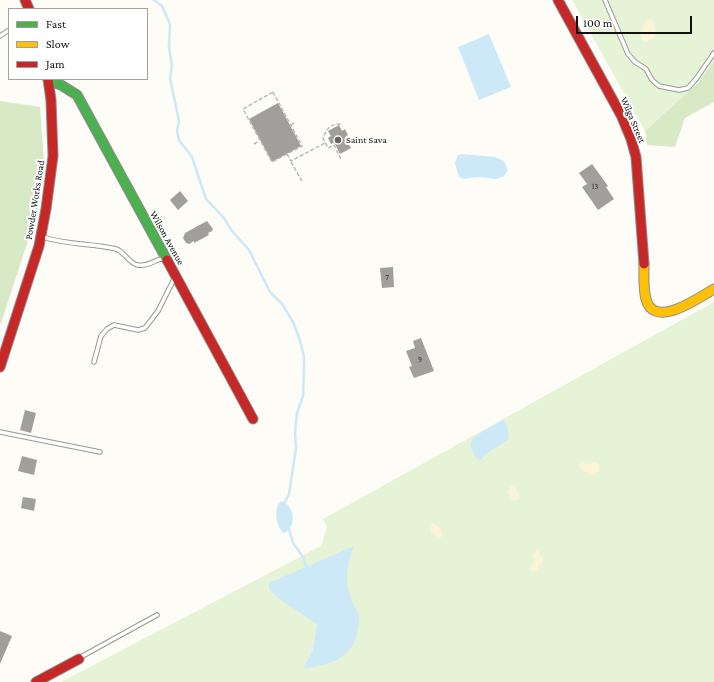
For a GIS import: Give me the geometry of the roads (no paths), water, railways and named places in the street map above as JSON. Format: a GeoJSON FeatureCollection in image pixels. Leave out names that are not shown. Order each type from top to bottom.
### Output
{"type":"FeatureCollection","features":[{"type":"Feature","properties":{"kind":"street","name":"Wilga Street"},"geometry":{"type":"LineString","coordinates":[[558,0],[621,116],[631,139],[636,157],[646,298],[651,308],[661,313],[674,310],[714,289]]}},
{"type":"Feature","properties":{"kind":"street","name":"Powder Works Road"},"geometry":{"type":"LineString","coordinates":[[0,367],[41,236],[46,209],[53,156],[51,100],[48,80]]}},
{"type":"Feature","properties":{"kind":"street","name":"Wilson Avenue"},"geometry":{"type":"LineString","coordinates":[[48,80],[61,85],[77,95],[253,419]]}},
{"type":"Feature","properties":{"kind":"street"},"geometry":{"type":"LineString","coordinates":[[36,682],[79,659]]}},
{"type":"Feature","properties":{"kind":"lane"},"geometry":{"type":"LineString","coordinates":[[605,0],[628,54],[635,62],[646,69],[652,80],[659,86],[679,90],[688,88],[714,53]]}},
{"type":"Feature","properties":{"kind":"lane"},"geometry":{"type":"LineString","coordinates":[[41,236],[53,240],[118,249],[129,260],[137,265],[149,264],[162,258],[166,258]]}},
{"type":"Feature","properties":{"kind":"lane"},"geometry":{"type":"LineString","coordinates":[[94,362],[101,336],[107,329],[114,325],[138,330],[145,328],[158,311],[176,276]]}},
{"type":"Feature","properties":{"kind":"lane"},"geometry":{"type":"LineString","coordinates":[[0,432],[100,452]]}},
{"type":"Feature","properties":{"kind":"lane"},"geometry":{"type":"LineString","coordinates":[[79,659],[157,615]]}},
{"type":"Feature","properties":{"kind":"water"},"geometry":{"type":"Polygon","coordinates":[[[489,34],[511,87],[479,100],[458,47],[489,34]]]}},
{"type":"Feature","properties":{"kind":"water"},"geometry":{"type":"Polygon","coordinates":[[[458,155],[495,157],[504,161],[508,170],[504,176],[496,179],[479,177],[463,179],[459,177],[455,163],[458,155]]]}},
{"type":"Feature","properties":{"kind":"water"},"geometry":{"type":"Polygon","coordinates":[[[504,420],[507,426],[509,439],[487,453],[481,460],[478,459],[472,449],[471,442],[476,436],[504,420]]]}},
{"type":"Feature","properties":{"kind":"water"},"geometry":{"type":"Polygon","coordinates":[[[281,501],[289,506],[293,516],[291,526],[284,533],[279,527],[276,518],[277,508],[281,501]]]}},
{"type":"Feature","properties":{"kind":"water"},"geometry":{"type":"Polygon","coordinates":[[[354,546],[350,558],[347,583],[359,619],[355,640],[351,648],[338,659],[322,665],[303,669],[313,650],[317,624],[278,598],[269,589],[269,583],[354,546]]]}},
{"type":"Feature","properties":{"kind":"waterway"},"geometry":{"type":"LineString","coordinates":[[154,0],[162,6],[170,24],[169,47],[172,66],[170,78],[179,121],[177,131],[179,140],[192,157],[206,199],[224,218],[232,231],[249,250],[270,292],[283,305],[294,324],[301,344],[304,357],[303,396],[297,413],[295,432],[296,448],[289,494],[285,502]]}},
{"type":"Feature","properties":{"kind":"waterway"},"geometry":{"type":"LineString","coordinates":[[289,529],[293,543],[304,558],[306,567]]}},
{"type":"Feature","properties":{"kind":"place","name":"Saint Sava"},"geometry":{"type":"Point","coordinates":[338,140]}}]}
